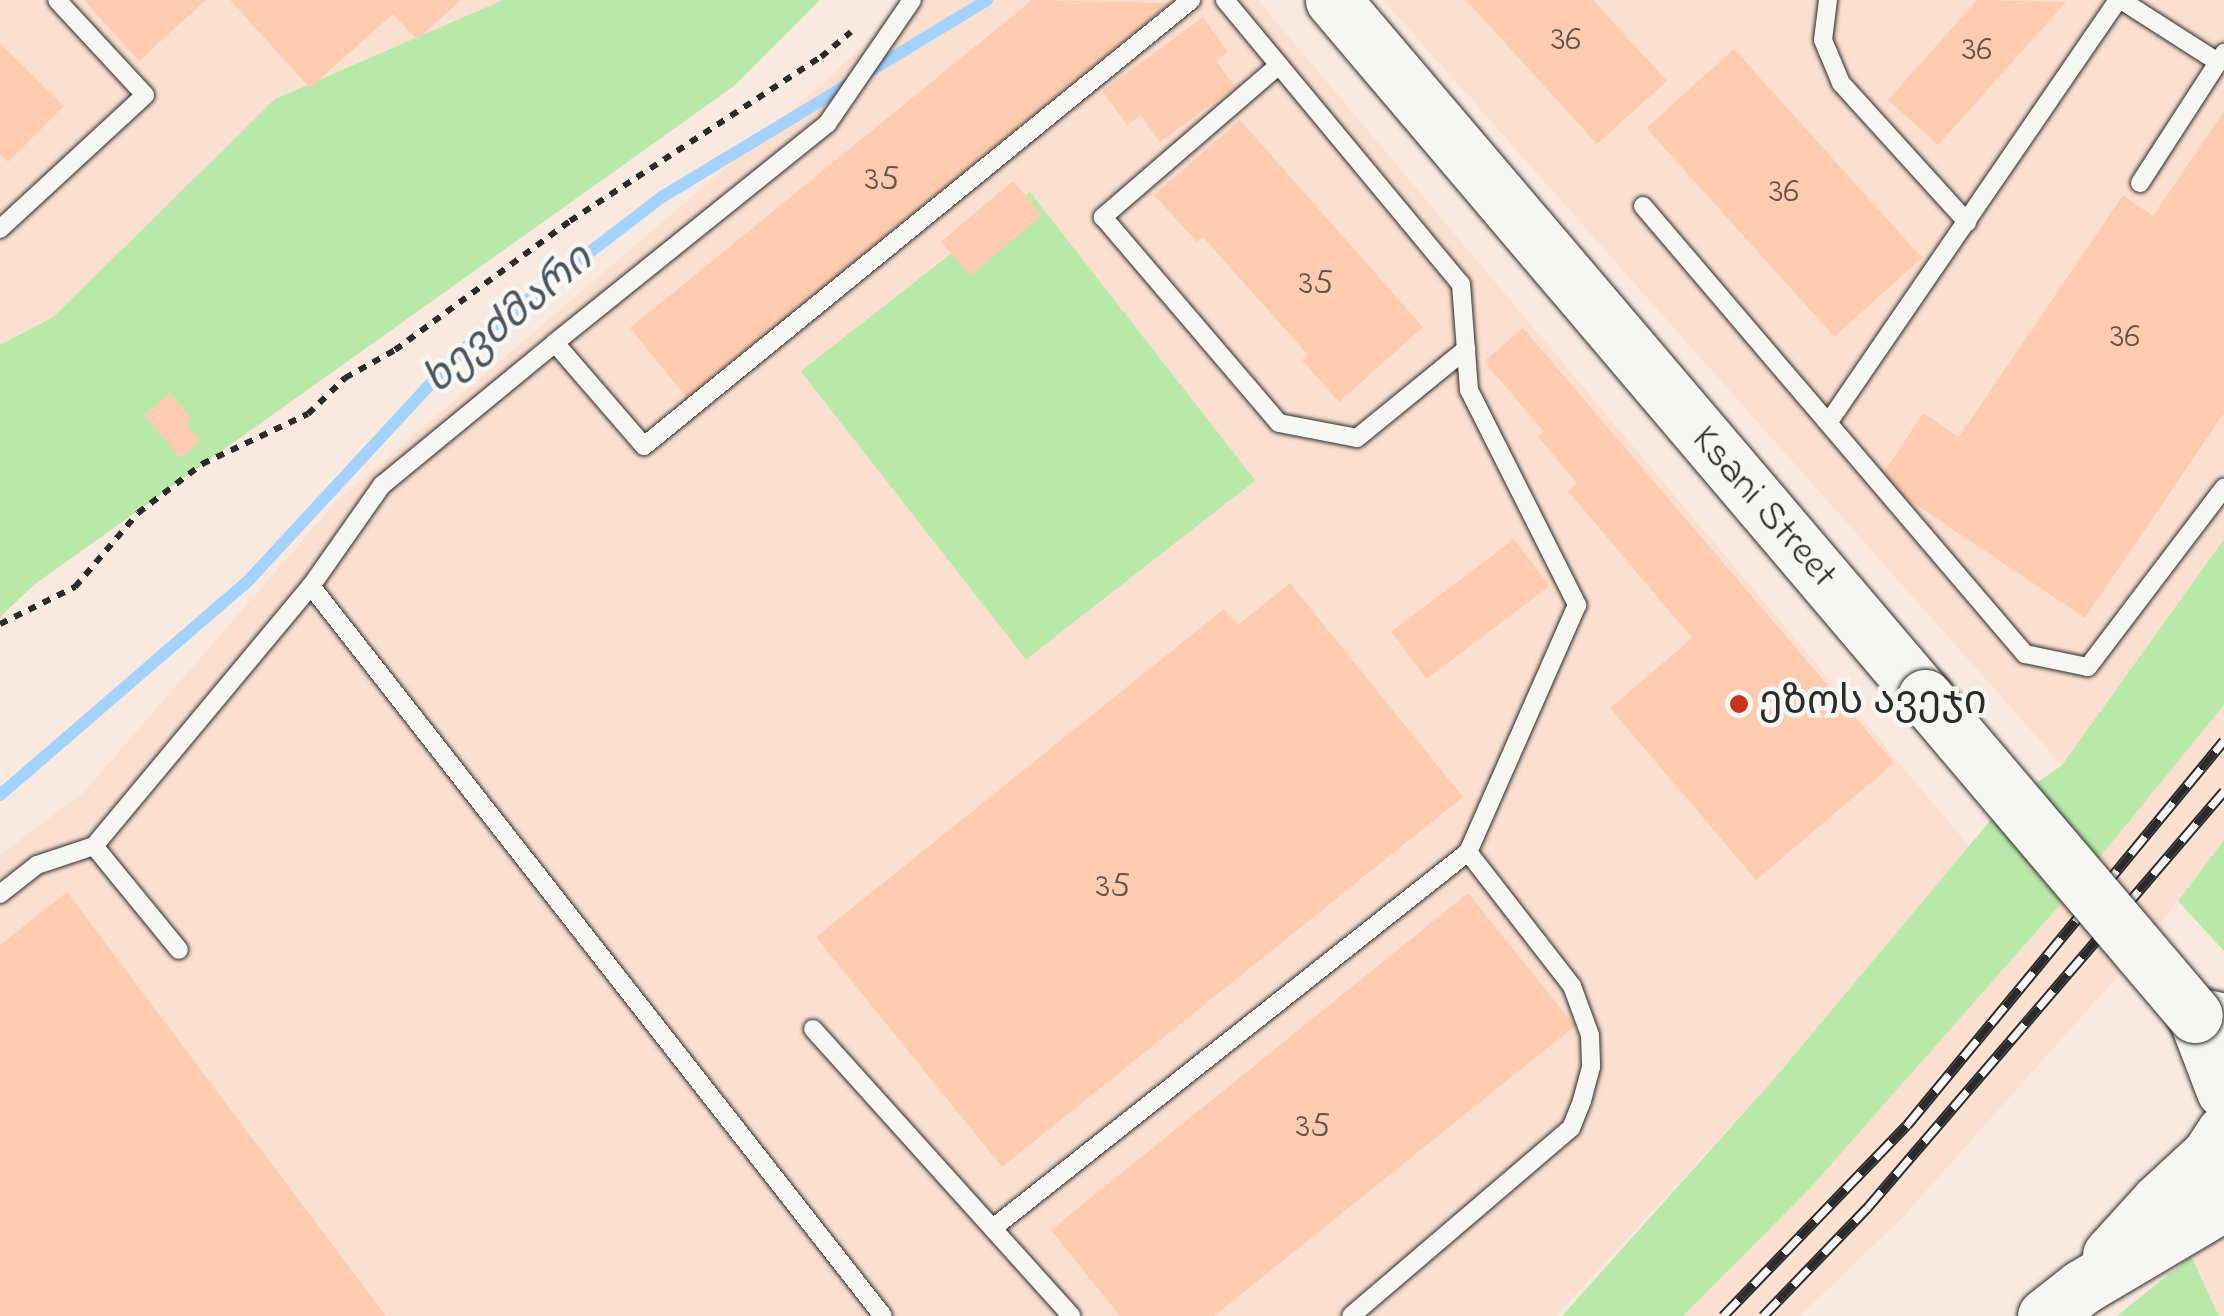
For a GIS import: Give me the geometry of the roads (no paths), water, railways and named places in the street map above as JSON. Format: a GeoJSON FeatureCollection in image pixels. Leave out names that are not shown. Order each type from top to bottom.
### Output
{"type":"FeatureCollection","features":[{"type":"Feature","properties":{"kind":"main road","name":"Ksani Street"},"geometry":{"type":"LineString","coordinates":[[1333,0],[1925,697],[2210,1018],[2224,1092]]}},
{"type":"Feature","properties":{"kind":"main road"},"geometry":{"type":"LineString","coordinates":[[2063,1301],[2158,1202],[2209,1156],[2224,1132]]}},
{"type":"Feature","properties":{"kind":"main road"},"geometry":{"type":"LineString","coordinates":[[2063,1301],[2207,1220]]}},
{"type":"Feature","properties":{"kind":"lane"},"geometry":{"type":"LineString","coordinates":[[0,228],[145,96],[58,0]]}},
{"type":"Feature","properties":{"kind":"lane"},"geometry":{"type":"LineString","coordinates":[[0,894],[37,865],[94,846],[311,586],[382,485],[827,124],[912,0]]}},
{"type":"Feature","properties":{"kind":"lane"},"geometry":{"type":"LineString","coordinates":[[555,344],[644,446],[1191,0]]}},
{"type":"Feature","properties":{"kind":"lane"},"geometry":{"type":"LineString","coordinates":[[993,1228],[1468,852],[1578,604],[1469,390],[1461,284],[1226,0]]}},
{"type":"Feature","properties":{"kind":"lane"},"geometry":{"type":"LineString","coordinates":[[1828,0],[1822,40],[1841,83],[1967,222]]}},
{"type":"Feature","properties":{"kind":"lane"},"geometry":{"type":"LineString","coordinates":[[1828,423],[2120,0],[2221,58],[2140,183]]}},
{"type":"Feature","properties":{"kind":"lane"},"geometry":{"type":"LineString","coordinates":[[1279,65],[1102,218],[1278,423],[1357,438],[1466,349]]}},
{"type":"Feature","properties":{"kind":"lane"},"geometry":{"type":"LineString","coordinates":[[1642,206],[2026,654],[2088,666],[2224,488]]}},
{"type":"Feature","properties":{"kind":"lane"},"geometry":{"type":"LineString","coordinates":[[311,586],[882,1316]]}},
{"type":"Feature","properties":{"kind":"lane"},"geometry":{"type":"LineString","coordinates":[[94,846],[180,950]]}},
{"type":"Feature","properties":{"kind":"lane"},"geometry":{"type":"LineString","coordinates":[[1351,1316],[1570,1128],[1591,1067],[1590,1035],[1572,986],[1468,852]]}},
{"type":"Feature","properties":{"kind":"lane"},"geometry":{"type":"LineString","coordinates":[[813,1030],[1071,1316]]}},
{"type":"Feature","properties":{"kind":"waterway","name":"ხევძმარი"},"geometry":{"type":"LineString","coordinates":[[0,795],[248,581],[461,351],[662,197],[987,0]]}},
{"type":"Feature","properties":{"kind":"railway"},"geometry":{"type":"LineString","coordinates":[[1723,1316],[1907,1125],[2224,741]]}},
{"type":"Feature","properties":{"kind":"railway"},"geometry":{"type":"LineString","coordinates":[[1763,1316],[1867,1208],[2224,791]]}},
{"type":"Feature","properties":{"kind":"place","name":"ეზოს ავეჯი"},"geometry":{"type":"Point","coordinates":[1739,704]}}]}
